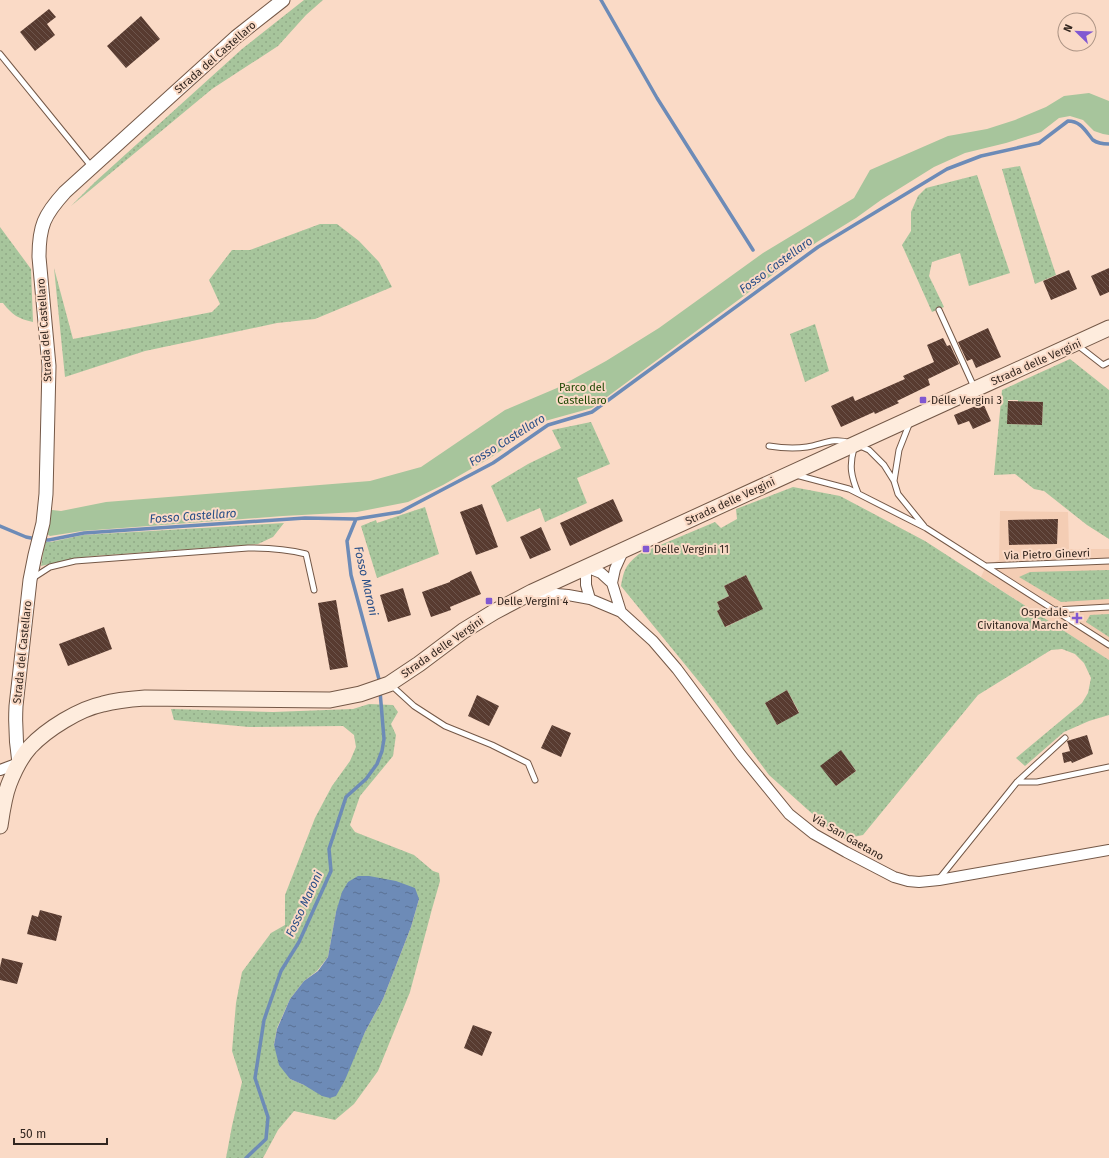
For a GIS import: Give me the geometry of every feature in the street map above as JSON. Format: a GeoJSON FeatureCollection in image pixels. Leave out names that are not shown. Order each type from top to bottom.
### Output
{"type":"FeatureCollection","features":[{"type":"Feature","properties":{"kind":"main road","name":"Strada delle Vergini"},"geometry":{"type":"LineString","coordinates":[[0,826],[9,785],[29,749],[47,732],[62,721],[80,712],[101,704],[145,698],[330,700],[360,694],[389,684],[494,612],[532,592],[1109,328]]}},
{"type":"Feature","properties":{"kind":"street","name":"Strada del Castellaro"},"geometry":{"type":"LineString","coordinates":[[20,763],[16,747],[16,706],[30,580],[41,530],[46,494],[49,366],[40,272],[39,241],[42,226],[47,214],[65,192],[236,37],[282,0]]}},
{"type":"Feature","properties":{"kind":"street"},"geometry":{"type":"LineString","coordinates":[[612,583],[615,569],[624,549]]}},
{"type":"Feature","properties":{"kind":"street"},"geometry":{"type":"LineString","coordinates":[[590,599],[586,585],[586,567],[601,573],[612,583]]}},
{"type":"Feature","properties":{"kind":"street","name":"Via San Gaetano"},"geometry":{"type":"LineString","coordinates":[[612,583],[621,612]]}},
{"type":"Feature","properties":{"kind":"street","name":"Via San Gaetano"},"geometry":{"type":"LineString","coordinates":[[532,592],[568,595],[590,599],[621,612],[652,641],[677,669],[741,755],[789,814],[814,834],[894,877],[918,882],[939,880],[1109,850]]}},
{"type":"Feature","properties":{"kind":"street"},"geometry":{"type":"LineString","coordinates":[[0,770],[20,763]]}},
{"type":"Feature","properties":{"kind":"lane"},"geometry":{"type":"LineString","coordinates":[[0,54],[92,167]]}},
{"type":"Feature","properties":{"kind":"lane"},"geometry":{"type":"LineString","coordinates":[[939,310],[975,390]]}},
{"type":"Feature","properties":{"kind":"lane"},"geometry":{"type":"LineString","coordinates":[[1076,344],[1103,365],[1109,362]]}},
{"type":"Feature","properties":{"kind":"lane"},"geometry":{"type":"LineString","coordinates":[[894,481],[899,450],[911,418]]}},
{"type":"Feature","properties":{"kind":"lane","name":"Via Pietro Ginevri"},"geometry":{"type":"LineString","coordinates":[[769,446],[798,448],[836,440],[844,440],[869,450],[884,465],[894,481],[898,494],[926,528]]}},
{"type":"Feature","properties":{"kind":"lane"},"geometry":{"type":"LineString","coordinates":[[855,444],[850,463],[853,481],[858,493]]}},
{"type":"Feature","properties":{"kind":"lane","name":"Via Pietro Ginevri"},"geometry":{"type":"LineString","coordinates":[[789,474],[839,486],[858,493],[926,528],[1109,645]]}},
{"type":"Feature","properties":{"kind":"lane"},"geometry":{"type":"LineString","coordinates":[[30,580],[50,568],[75,561],[248,548],[269,548],[290,550],[306,554],[314,590]]}},
{"type":"Feature","properties":{"kind":"lane","name":"Via Pietro Ginevri"},"geometry":{"type":"LineString","coordinates":[[986,566],[1109,562]]}},
{"type":"Feature","properties":{"kind":"lane"},"geometry":{"type":"LineString","coordinates":[[1054,610],[1109,607]]}},
{"type":"Feature","properties":{"kind":"lane"},"geometry":{"type":"LineString","coordinates":[[389,684],[414,706],[445,726],[492,745],[528,763],[535,780]]}},
{"type":"Feature","properties":{"kind":"lane"},"geometry":{"type":"LineString","coordinates":[[939,880],[1017,782],[1065,738]]}},
{"type":"Feature","properties":{"kind":"lane"},"geometry":{"type":"LineString","coordinates":[[1017,782],[1037,782],[1109,767]]}},
{"type":"Feature","properties":{"kind":"shaded area","name":"Ospedale Civitanova Marche"},"geometry":{"type":"Polygon","coordinates":[[[1000,511],[1068,512],[1069,549],[1109,549],[1109,660],[981,577],[986,566],[999,560],[1000,511]]]}},
{"type":"Feature","properties":{"kind":"green space"},"geometry":{"type":"Polygon","coordinates":[[[304,0],[323,0],[306,15],[278,46],[212,89],[71,206],[95,182],[242,49],[304,0]]]}},
{"type":"Feature","properties":{"kind":"green space","name":"Parco del Castellaro"},"geometry":{"type":"Polygon","coordinates":[[[1089,93],[1109,101],[1109,135],[1094,131],[1083,120],[1070,116],[1059,118],[1041,132],[1006,143],[965,153],[934,167],[817,242],[592,408],[545,421],[490,458],[443,485],[408,502],[357,512],[82,531],[50,536],[41,530],[44,508],[61,511],[106,502],[370,481],[421,467],[505,410],[557,388],[606,361],[659,328],[763,253],[854,198],[870,170],[948,136],[987,129],[1015,120],[1046,107],[1064,96],[1089,93]]]}},
{"type":"Feature","properties":{"kind":"green space"},"geometry":{"type":"Polygon","coordinates":[[[1020,166],[1056,275],[1035,284],[1002,169],[1020,166]]]}},
{"type":"Feature","properties":{"kind":"green space"},"geometry":{"type":"Polygon","coordinates":[[[977,175],[1010,273],[969,286],[960,253],[932,262],[929,276],[944,307],[932,312],[902,245],[911,231],[911,212],[918,196],[926,188],[977,175]]]}},
{"type":"Feature","properties":{"kind":"green space"},"geometry":{"type":"Polygon","coordinates":[[[320,224],[337,224],[359,241],[379,262],[392,287],[315,319],[277,323],[145,351],[65,377],[54,268],[73,339],[212,312],[220,304],[209,280],[232,250],[250,250],[320,224]]]}},
{"type":"Feature","properties":{"kind":"green space"},"geometry":{"type":"Polygon","coordinates":[[[0,227],[31,269],[33,322],[16,316],[3,303],[0,303],[0,227]]]}},
{"type":"Feature","properties":{"kind":"green space"},"geometry":{"type":"Polygon","coordinates":[[[815,324],[829,371],[805,382],[790,334],[815,324]]]}},
{"type":"Feature","properties":{"kind":"green space"},"geometry":{"type":"Polygon","coordinates":[[[1070,359],[1109,390],[1109,539],[1087,525],[1044,491],[1034,489],[1015,474],[994,475],[1002,390],[1070,359]],[[1008,400],[1008,424],[1042,425],[1043,402],[1024,401],[1024,416],[1017,416],[1018,400],[1008,400]]]}},
{"type":"Feature","properties":{"kind":"green space"},"geometry":{"type":"Polygon","coordinates":[[[591,422],[610,464],[577,478],[587,503],[545,522],[540,508],[507,522],[491,486],[528,464],[561,448],[552,430],[591,422]]]}},
{"type":"Feature","properties":{"kind":"green space"},"geometry":{"type":"Polygon","coordinates":[[[793,487],[840,496],[925,541],[1109,660],[1109,715],[1089,721],[1064,732],[1025,766],[1016,758],[1082,703],[1088,693],[1091,678],[1084,663],[1075,654],[1062,649],[1051,650],[978,695],[863,835],[843,839],[827,827],[769,775],[705,689],[621,586],[626,568],[639,554],[715,522],[721,528],[737,519],[736,509],[793,487]],[[746,575],[724,586],[729,596],[717,602],[720,609],[717,611],[726,627],[762,609],[746,575]],[[787,690],[765,703],[777,725],[799,712],[787,690]],[[841,751],[821,766],[836,786],[856,771],[841,751]]]}},
{"type":"Feature","properties":{"kind":"green space"},"geometry":{"type":"Polygon","coordinates":[[[425,507],[439,554],[377,578],[361,526],[376,520],[377,523],[425,507]]]}},
{"type":"Feature","properties":{"kind":"green space"},"geometry":{"type":"Polygon","coordinates":[[[284,523],[273,537],[258,544],[94,556],[41,566],[45,542],[83,535],[284,523]]]}},
{"type":"Feature","properties":{"kind":"green space"},"geometry":{"type":"Polygon","coordinates":[[[1109,570],[1109,599],[1061,602],[1019,577],[1030,572],[1109,570]]]}},
{"type":"Feature","properties":{"kind":"green space"},"geometry":{"type":"Polygon","coordinates":[[[1109,614],[1109,637],[1086,622],[1090,615],[1109,614]]]}},
{"type":"Feature","properties":{"kind":"green space"},"geometry":{"type":"Polygon","coordinates":[[[369,704],[393,705],[398,712],[391,724],[396,735],[393,756],[360,796],[350,825],[355,832],[414,855],[433,871],[439,873],[440,881],[410,992],[378,1071],[354,1104],[335,1120],[294,1111],[278,1130],[263,1158],[226,1158],[242,1082],[232,1051],[236,1003],[242,972],[271,933],[285,925],[285,895],[315,818],[332,786],[350,761],[356,747],[354,735],[343,726],[249,727],[174,720],[171,709],[273,712],[353,709],[369,704]],[[419,899],[336,912],[328,957],[317,971],[304,981],[290,999],[277,1028],[274,1045],[290,1079],[304,1085],[356,1051],[383,999],[411,927],[419,899]]]}},
{"type":"Feature","properties":{"kind":"water"},"geometry":{"type":"Polygon","coordinates":[[[358,876],[369,876],[396,881],[415,888],[419,899],[411,927],[383,999],[365,1032],[345,1080],[336,1096],[330,1098],[322,1096],[304,1085],[290,1079],[279,1065],[274,1045],[277,1029],[290,999],[304,981],[318,971],[328,957],[336,912],[342,892],[348,882],[358,876]]]}},
{"type":"Feature","properties":{"kind":"building"},"geometry":{"type":"Polygon","coordinates":[[[49,9],[56,17],[47,24],[55,35],[35,51],[20,32],[49,9]]]}},
{"type":"Feature","properties":{"kind":"building"},"geometry":{"type":"Polygon","coordinates":[[[141,16],[160,39],[126,68],[107,46],[141,16]]]}},
{"type":"Feature","properties":{"kind":"building"},"geometry":{"type":"Polygon","coordinates":[[[1109,268],[1109,292],[1100,296],[1091,276],[1109,268]]]}},
{"type":"Feature","properties":{"kind":"building"},"geometry":{"type":"Polygon","coordinates":[[[1069,270],[1077,289],[1051,300],[1043,281],[1069,270]]]}},
{"type":"Feature","properties":{"kind":"building"},"geometry":{"type":"Polygon","coordinates":[[[988,328],[1001,357],[976,368],[972,359],[967,361],[958,342],[988,328]]]}},
{"type":"Feature","properties":{"kind":"building"},"geometry":{"type":"Polygon","coordinates":[[[943,338],[947,346],[950,345],[959,364],[928,379],[930,385],[897,401],[899,403],[875,414],[874,412],[841,427],[831,406],[853,396],[855,401],[905,379],[903,376],[934,362],[927,345],[943,338]]]}},
{"type":"Feature","properties":{"kind":"building"},"geometry":{"type":"Polygon","coordinates":[[[1008,401],[1043,402],[1042,425],[1007,424],[1008,401]]]}},
{"type":"Feature","properties":{"kind":"building"},"geometry":{"type":"Polygon","coordinates":[[[983,403],[991,421],[973,429],[969,421],[958,425],[954,415],[983,403]]]}},
{"type":"Feature","properties":{"kind":"building"},"geometry":{"type":"Polygon","coordinates":[[[613,499],[623,521],[570,546],[560,523],[613,499]]]}},
{"type":"Feature","properties":{"kind":"building"},"geometry":{"type":"Polygon","coordinates":[[[482,504],[498,547],[476,555],[460,512],[482,504]]]}},
{"type":"Feature","properties":{"kind":"building"},"geometry":{"type":"Polygon","coordinates":[[[1058,519],[1057,544],[1009,545],[1008,520],[1058,519]]]}},
{"type":"Feature","properties":{"kind":"building"},"geometry":{"type":"Polygon","coordinates":[[[541,527],[551,550],[530,559],[520,537],[541,527]]]}},
{"type":"Feature","properties":{"kind":"building"},"geometry":{"type":"Polygon","coordinates":[[[471,571],[481,594],[450,607],[451,610],[431,617],[422,592],[450,582],[471,571]]]}},
{"type":"Feature","properties":{"kind":"building"},"geometry":{"type":"Polygon","coordinates":[[[746,575],[763,609],[725,627],[717,611],[720,609],[717,602],[729,596],[724,586],[746,575]]]}},
{"type":"Feature","properties":{"kind":"building"},"geometry":{"type":"Polygon","coordinates":[[[403,588],[411,615],[388,622],[380,595],[403,588]]]}},
{"type":"Feature","properties":{"kind":"building"},"geometry":{"type":"Polygon","coordinates":[[[336,600],[348,667],[330,670],[318,603],[336,600]]]}},
{"type":"Feature","properties":{"kind":"building"},"geometry":{"type":"Polygon","coordinates":[[[104,627],[112,649],[68,666],[59,644],[104,627]]]}},
{"type":"Feature","properties":{"kind":"building"},"geometry":{"type":"Polygon","coordinates":[[[787,690],[799,713],[777,725],[765,703],[787,690]]]}},
{"type":"Feature","properties":{"kind":"building"},"geometry":{"type":"Polygon","coordinates":[[[477,695],[499,706],[489,726],[468,716],[477,695]]]}},
{"type":"Feature","properties":{"kind":"building"},"geometry":{"type":"Polygon","coordinates":[[[552,725],[571,733],[561,757],[541,748],[552,725]]]}},
{"type":"Feature","properties":{"kind":"building"},"geometry":{"type":"Polygon","coordinates":[[[1087,735],[1093,754],[1072,763],[1071,761],[1064,763],[1062,753],[1070,751],[1067,741],[1087,735]]]}},
{"type":"Feature","properties":{"kind":"building"},"geometry":{"type":"Polygon","coordinates":[[[841,750],[856,771],[836,786],[820,766],[841,750]]]}},
{"type":"Feature","properties":{"kind":"building"},"geometry":{"type":"Polygon","coordinates":[[[40,910],[62,916],[56,941],[27,934],[32,915],[38,917],[40,910]]]}},
{"type":"Feature","properties":{"kind":"building"},"geometry":{"type":"Polygon","coordinates":[[[2,958],[23,963],[17,984],[0,980],[2,958]]]}},
{"type":"Feature","properties":{"kind":"building"},"geometry":{"type":"Polygon","coordinates":[[[473,1025],[492,1032],[482,1056],[464,1048],[473,1025]]]}},
{"type":"Feature","properties":{"kind":"waterway"},"geometry":{"type":"LineString","coordinates":[[601,0],[657,98],[753,250]]}},
{"type":"Feature","properties":{"kind":"waterway","name":"Fosso Castellaro"},"geometry":{"type":"LineString","coordinates":[[42,540],[84,533],[305,518],[356,519],[400,512],[493,463],[548,425],[592,412],[818,247],[947,169],[981,156],[1039,143],[1068,121],[1075,122],[1080,125],[1095,141],[1109,144]]}},
{"type":"Feature","properties":{"kind":"waterway","name":"Fosso Maroni"},"geometry":{"type":"LineString","coordinates":[[356,519],[347,541],[351,575],[380,683]]}},
{"type":"Feature","properties":{"kind":"waterway","name":"Fosso Castellaro"},"geometry":{"type":"LineString","coordinates":[[0,526],[26,537],[36,539]]}},
{"type":"Feature","properties":{"kind":"waterway","name":"Fosso Maroni"},"geometry":{"type":"LineString","coordinates":[[246,1158],[266,1139],[268,1117],[255,1078],[264,1020],[281,971],[299,942],[331,871],[329,849],[346,797],[366,779],[377,764],[382,751],[384,739],[380,691]]}},
{"type":"Feature","properties":{"kind":"place","name":"Delle Vergini 3"},"geometry":{"type":"Point","coordinates":[923,400]}},
{"type":"Feature","properties":{"kind":"place","name":"Delle Vergini 11"},"geometry":{"type":"Point","coordinates":[646,549]}},
{"type":"Feature","properties":{"kind":"place","name":"Delle Vergini 4"},"geometry":{"type":"Point","coordinates":[489,601]}},
{"type":"Feature","properties":{"kind":"place","name":"Ospedale Civitanova Marche"},"geometry":{"type":"Point","coordinates":[1077,618]}}]}
